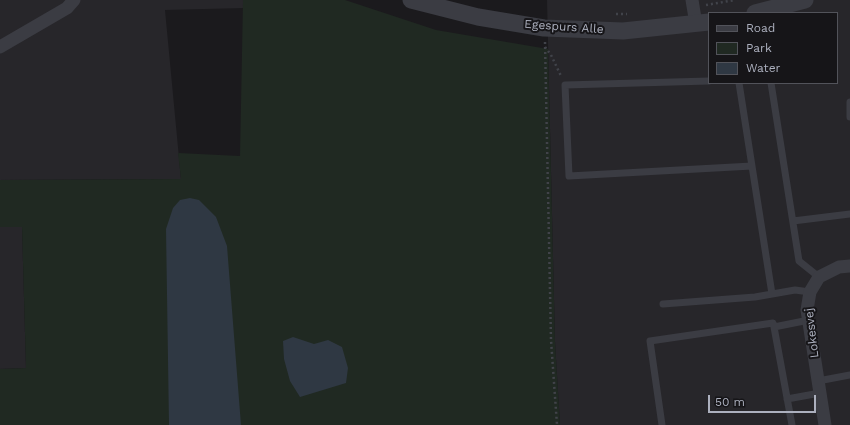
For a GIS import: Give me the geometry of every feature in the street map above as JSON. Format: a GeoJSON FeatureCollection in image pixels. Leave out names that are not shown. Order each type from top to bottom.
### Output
{"type":"FeatureCollection","features":[{"type":"Feature","properties":{"kind":"street"},"geometry":{"type":"LineString","coordinates":[[0,47],[68,8],[74,0]]}},
{"type":"Feature","properties":{"kind":"street"},"geometry":{"type":"LineString","coordinates":[[759,12],[804,0]]}},
{"type":"Feature","properties":{"kind":"street","name":"Egespurs Alle"},"geometry":{"type":"LineString","coordinates":[[416,1],[478,17],[544,28],[623,31],[703,23]]}},
{"type":"Feature","properties":{"kind":"street"},"geometry":{"type":"LineString","coordinates":[[693,3],[703,23]]}},
{"type":"Feature","properties":{"kind":"street"},"geometry":{"type":"LineString","coordinates":[[819,277],[838,267],[850,266]]}},
{"type":"Feature","properties":{"kind":"street","name":"Lokesvej"},"geometry":{"type":"LineString","coordinates":[[819,277],[810,292],[807,310],[825,425]]}},
{"type":"Feature","properties":{"kind":"lane"},"geometry":{"type":"LineString","coordinates":[[708,81],[565,85],[569,176],[752,166]]}},
{"type":"Feature","properties":{"kind":"lane"},"geometry":{"type":"LineString","coordinates":[[739,84],[772,294]]}},
{"type":"Feature","properties":{"kind":"lane"},"geometry":{"type":"LineString","coordinates":[[771,84],[799,261],[819,277]]}},
{"type":"Feature","properties":{"kind":"lane"},"geometry":{"type":"LineString","coordinates":[[850,102],[850,117]]}},
{"type":"Feature","properties":{"kind":"lane"},"geometry":{"type":"LineString","coordinates":[[793,221],[850,214]]}},
{"type":"Feature","properties":{"kind":"lane"},"geometry":{"type":"LineString","coordinates":[[663,304],[755,297],[795,290],[810,292]]}},
{"type":"Feature","properties":{"kind":"lane"},"geometry":{"type":"LineString","coordinates":[[774,327],[809,320]]}},
{"type":"Feature","properties":{"kind":"lane"},"geometry":{"type":"LineString","coordinates":[[662,425],[650,341],[773,323],[792,425]]}},
{"type":"Feature","properties":{"kind":"lane"},"geometry":{"type":"LineString","coordinates":[[787,399],[850,376]]}},
{"type":"Feature","properties":{"kind":"path"},"geometry":{"type":"LineString","coordinates":[[693,3],[735,0]]}},
{"type":"Feature","properties":{"kind":"path"},"geometry":{"type":"LineString","coordinates":[[615,14],[629,14]]}},
{"type":"Feature","properties":{"kind":"path"},"geometry":{"type":"LineString","coordinates":[[544,28],[551,340],[557,425]]}},
{"type":"Feature","properties":{"kind":"path"},"geometry":{"type":"LineString","coordinates":[[545,47],[551,55],[565,85]]}},
{"type":"Feature","properties":{"kind":"shaded area"},"geometry":{"type":"Polygon","coordinates":[[[0,0],[243,0],[244,8],[165,10],[181,179],[0,180],[0,0]]]}},
{"type":"Feature","properties":{"kind":"shaded area"},"geometry":{"type":"Polygon","coordinates":[[[547,0],[850,0],[850,425],[560,425],[555,342],[547,0]]]}},
{"type":"Feature","properties":{"kind":"shaded area"},"geometry":{"type":"Polygon","coordinates":[[[22,226],[26,368],[0,369],[0,227],[22,226]]]}},
{"type":"Feature","properties":{"kind":"green space"},"geometry":{"type":"Polygon","coordinates":[[[243,0],[345,0],[436,30],[548,49],[555,342],[560,425],[0,425],[0,369],[26,368],[22,227],[0,227],[0,180],[181,179],[178,153],[240,156],[243,0]]]}},
{"type":"Feature","properties":{"kind":"water"},"geometry":{"type":"Polygon","coordinates":[[[190,198],[199,200],[216,217],[227,246],[241,425],[169,425],[166,229],[173,208],[180,200],[190,198]]]}},
{"type":"Feature","properties":{"kind":"water"},"geometry":{"type":"Polygon","coordinates":[[[293,337],[314,344],[328,340],[342,347],[348,368],[346,383],[300,397],[290,381],[284,359],[283,341],[293,337]]]}}]}
